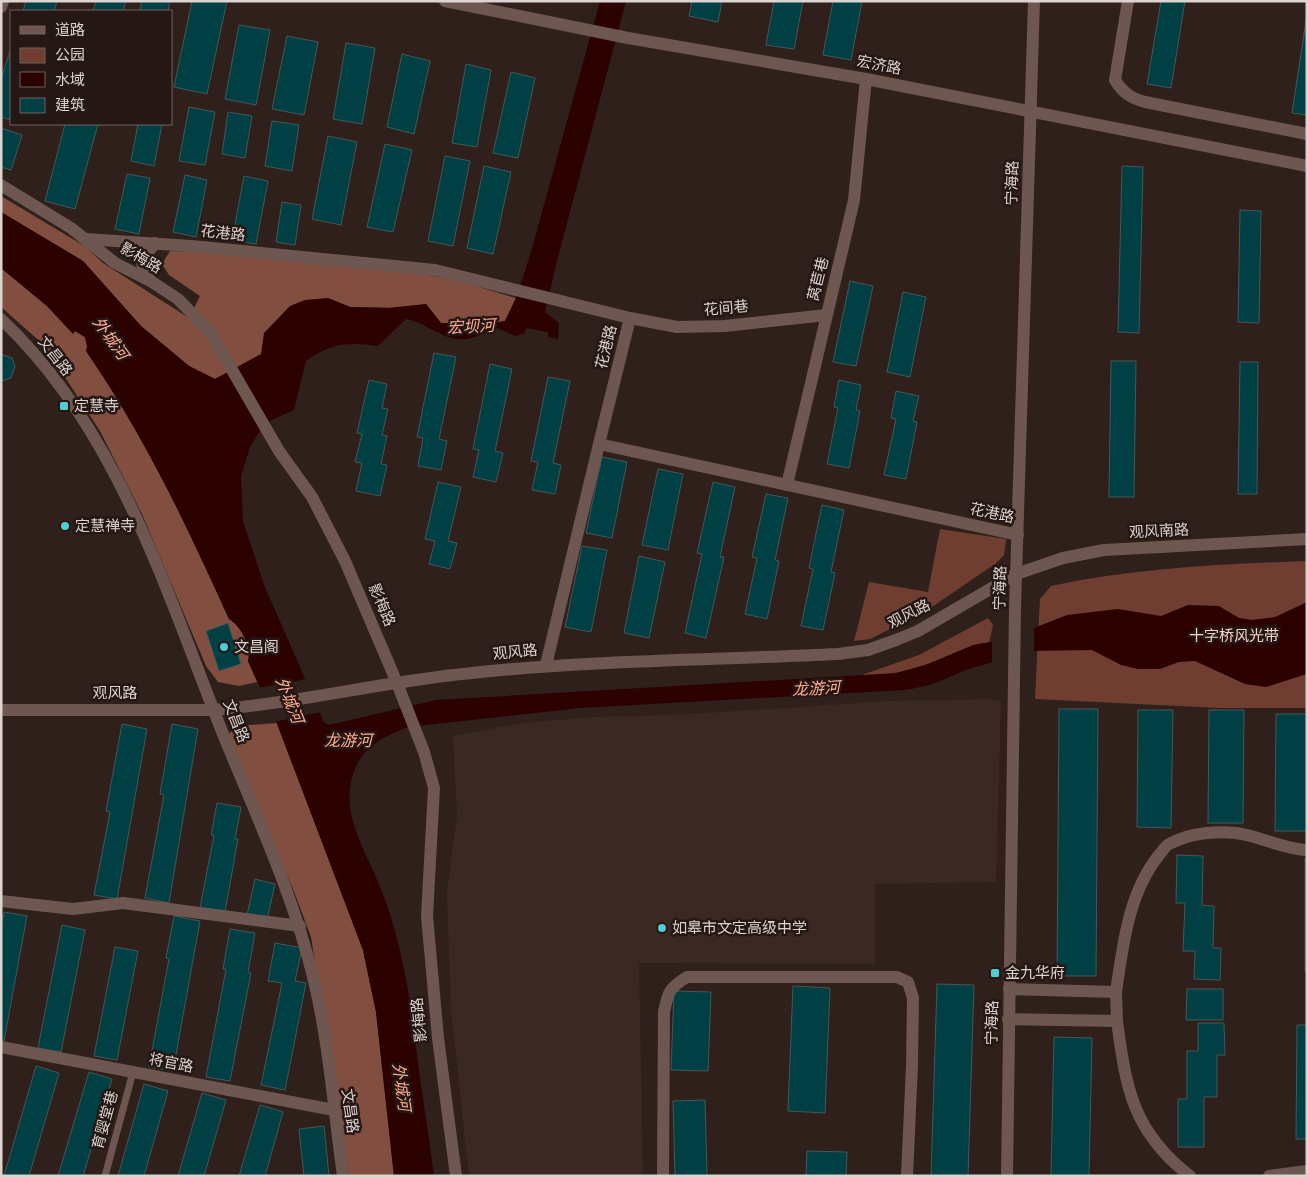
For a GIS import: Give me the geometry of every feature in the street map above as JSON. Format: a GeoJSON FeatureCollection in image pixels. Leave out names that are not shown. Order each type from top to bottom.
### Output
{"type":"FeatureCollection","features":[{"type":"Feature","properties":{"kind":"street"},"geometry":{"type":"LineString","coordinates":[[1,7],[3,1]]}},
{"type":"Feature","properties":{"kind":"street","name":"宏济路"},"geometry":{"type":"LineString","coordinates":[[445,1],[628,38],[866,79],[1307,166]]}},
{"type":"Feature","properties":{"kind":"street","name":"宁海路"},"geometry":{"type":"LineString","coordinates":[[1007,1176],[1015,609],[1034,1]]}},
{"type":"Feature","properties":{"kind":"street"},"geometry":{"type":"LineString","coordinates":[[1128,1],[1115,80],[1121,90],[1133,98],[1145,102],[1307,134]]}},
{"type":"Feature","properties":{"kind":"street","name":"莴苣巷"},"geometry":{"type":"LineString","coordinates":[[787,485],[854,200],[866,79]]}},
{"type":"Feature","properties":{"kind":"street","name":"影梅路"},"geometry":{"type":"LineString","coordinates":[[1,185],[72,228],[115,263],[152,282],[186,306],[210,332],[279,451],[312,497],[345,561],[404,700],[424,752],[434,788],[427,916],[429,961],[456,1176]]}},
{"type":"Feature","properties":{"kind":"street","name":"花港路"},"geometry":{"type":"LineString","coordinates":[[86,240],[155,243],[435,270],[551,297],[630,318],[598,444],[1018,535]]}},
{"type":"Feature","properties":{"kind":"street"},"geometry":{"type":"LineString","coordinates":[[152,282],[143,269],[142,260],[155,243]]}},
{"type":"Feature","properties":{"kind":"street","name":"花间巷"},"geometry":{"type":"LineString","coordinates":[[630,318],[677,327],[725,326],[826,315]]}},
{"type":"Feature","properties":{"kind":"street","name":"文昌路"},"geometry":{"type":"LineString","coordinates":[[1,319],[37,356],[69,401],[117,478],[144,532],[300,926],[315,983],[344,1176]]}},
{"type":"Feature","properties":{"kind":"street"},"geometry":{"type":"LineString","coordinates":[[546,665],[598,444]]}},
{"type":"Feature","properties":{"kind":"street","name":"观风南路"},"geometry":{"type":"LineString","coordinates":[[1016,574],[1048,562],[1104,550],[1307,539]]}},
{"type":"Feature","properties":{"kind":"street","name":"观风路"},"geometry":{"type":"LineString","coordinates":[[1,710],[213,710],[247,707],[397,683],[546,665],[818,655],[868,650],[918,631],[1016,574]]}},
{"type":"Feature","properties":{"kind":"street"},"geometry":{"type":"LineString","coordinates":[[1190,1176],[1172,1162],[1155,1143],[1139,1118],[1133,1105],[1124,1064],[1117,1021],[1116,992],[1128,921],[1139,887],[1151,866],[1168,844],[1203,832],[1238,833],[1296,850],[1307,850]]}},
{"type":"Feature","properties":{"kind":"street"},"geometry":{"type":"LineString","coordinates":[[1,901],[73,909],[123,903],[300,926]]}},
{"type":"Feature","properties":{"kind":"street"},"geometry":{"type":"LineString","coordinates":[[663,1176],[664,1012],[668,994],[673,985],[687,977],[897,977],[908,982],[913,998],[907,1176]]}},
{"type":"Feature","properties":{"kind":"street"},"geometry":{"type":"LineString","coordinates":[[1009,989],[1116,992]]}},
{"type":"Feature","properties":{"kind":"street"},"geometry":{"type":"LineString","coordinates":[[1008,1019],[1117,1021]]}},
{"type":"Feature","properties":{"kind":"street","name":"将官路"},"geometry":{"type":"LineString","coordinates":[[1,1047],[334,1110]]}},
{"type":"Feature","properties":{"kind":"street"},"geometry":{"type":"LineString","coordinates":[[1269,1176],[1307,1170]]}},
{"type":"Feature","properties":{"kind":"lane","name":"育婴堂巷"},"geometry":{"type":"LineString","coordinates":[[105,1176],[133,1072]]}},
{"type":"Feature","properties":{"kind":"shaded area"},"geometry":{"type":"Polygon","coordinates":[[[1,196],[86,247],[103,263],[189,318],[200,296],[169,275],[162,264],[170,251],[270,256],[373,267],[449,279],[516,298],[505,321],[487,324],[441,323],[426,304],[400,308],[350,307],[328,298],[262,354],[215,379],[189,366],[141,326],[83,261],[1,212],[1,196]]]}},
{"type":"Feature","properties":{"kind":"shaded area"},"geometry":{"type":"Polygon","coordinates":[[[1,268],[47,306],[73,333],[75,331],[85,337],[88,347],[86,351],[146,448],[181,515],[229,619],[245,637],[249,655],[248,661],[257,682],[239,686],[218,682],[206,666],[142,514],[100,431],[44,345],[1,307],[1,268]]]}},
{"type":"Feature","properties":{"kind":"shaded area","name":"如皋市文定高级中学"},"geometry":{"type":"Polygon","coordinates":[[[989,699],[1001,701],[996,882],[875,884],[875,964],[639,963],[643,1176],[469,1176],[451,1009],[447,893],[457,815],[453,736],[521,723],[595,717],[693,714],[888,701],[989,699]]]}},
{"type":"Feature","properties":{"kind":"shaded area"},"geometry":{"type":"Polygon","coordinates":[[[277,723],[363,950],[376,1012],[394,1176],[349,1176],[311,937],[295,894],[228,735],[236,726],[277,723]]]}},
{"type":"Feature","properties":{"kind":"green space"},"geometry":{"type":"Polygon","coordinates":[[[940,529],[1006,539],[1004,555],[995,564],[926,611],[870,639],[854,641],[869,582],[928,592],[940,529]]]}},
{"type":"Feature","properties":{"kind":"green space","name":"十字桥风光带"},"geometry":{"type":"Polygon","coordinates":[[[1307,561],[1307,708],[1219,708],[1035,699],[1040,599],[1051,586],[1146,571],[1210,565],[1307,561]]]}},
{"type":"Feature","properties":{"kind":"green space"},"geometry":{"type":"Polygon","coordinates":[[[988,618],[993,625],[989,643],[965,649],[911,669],[859,676],[919,655],[988,618]]]}},
{"type":"Feature","properties":{"kind":"water"},"geometry":{"type":"Polygon","coordinates":[[[600,1],[626,1],[545,312],[559,323],[558,339],[548,337],[548,332],[526,328],[525,333],[515,336],[497,328],[472,338],[456,339],[406,319],[378,346],[340,345],[323,350],[306,361],[294,410],[265,423],[250,447],[241,476],[243,521],[264,585],[324,722],[329,725],[436,700],[897,673],[928,664],[973,645],[1006,639],[1067,615],[1118,609],[1161,616],[1188,605],[1219,606],[1239,618],[1252,620],[1275,617],[1307,602],[1307,674],[1266,687],[1245,684],[1195,661],[1179,662],[1160,669],[1138,669],[1121,665],[1092,650],[1029,651],[969,669],[930,685],[906,690],[580,708],[408,727],[388,736],[371,747],[358,761],[351,782],[350,810],[358,837],[388,908],[404,968],[434,1176],[394,1176],[376,1012],[363,950],[277,724],[248,661],[247,643],[238,627],[229,619],[181,515],[146,448],[86,351],[85,337],[75,331],[73,334],[47,306],[1,268],[1,212],[83,261],[141,326],[189,366],[215,379],[261,354],[264,333],[290,306],[305,300],[328,298],[350,307],[388,308],[426,304],[441,323],[487,324],[505,321],[516,298],[531,252],[600,1]]]}},
{"type":"Feature","properties":{"kind":"pier"},"geometry":{"type":"Polygon","coordinates":[[[1034,625],[1034,653],[1014,657],[992,665],[992,640],[1034,625]]]}},
{"type":"Feature","properties":{"kind":"pier"},"geometry":{"type":"Polygon","coordinates":[[[307,679],[321,712],[274,722],[258,688],[307,679]]]}},
{"type":"Feature","properties":{"kind":"building"},"geometry":{"type":"Polygon","coordinates":[[[26,1],[57,1],[54,10],[23,10],[26,1]]]}},
{"type":"Feature","properties":{"kind":"building"},"geometry":{"type":"Polygon","coordinates":[[[96,1],[126,1],[123,10],[93,10],[96,1]]]}},
{"type":"Feature","properties":{"kind":"building"},"geometry":{"type":"Polygon","coordinates":[[[142,1],[170,1],[168,10],[140,10],[142,1]]]}},
{"type":"Feature","properties":{"kind":"building"},"geometry":{"type":"Polygon","coordinates":[[[192,1],[227,1],[207,94],[174,87],[192,1]]]}},
{"type":"Feature","properties":{"kind":"building"},"geometry":{"type":"Polygon","coordinates":[[[692,1],[722,1],[718,22],[689,16],[692,1]]]}},
{"type":"Feature","properties":{"kind":"building"},"geometry":{"type":"Polygon","coordinates":[[[774,1],[803,1],[794,49],[766,45],[774,1]]]}},
{"type":"Feature","properties":{"kind":"building"},"geometry":{"type":"Polygon","coordinates":[[[833,1],[862,1],[851,60],[823,55],[833,1]]]}},
{"type":"Feature","properties":{"kind":"building"},"geometry":{"type":"Polygon","coordinates":[[[1161,1],[1185,1],[1171,88],[1147,84],[1161,1]]]}},
{"type":"Feature","properties":{"kind":"building"},"geometry":{"type":"Polygon","coordinates":[[[1307,14],[1307,115],[1292,113],[1307,14]]]}},
{"type":"Feature","properties":{"kind":"building"},"geometry":{"type":"Polygon","coordinates":[[[239,25],[270,30],[256,105],[225,99],[239,25]]]}},
{"type":"Feature","properties":{"kind":"building"},"geometry":{"type":"Polygon","coordinates":[[[287,36],[318,42],[304,115],[272,109],[287,36]]]}},
{"type":"Feature","properties":{"kind":"building"},"geometry":{"type":"Polygon","coordinates":[[[346,43],[375,48],[362,124],[333,119],[346,43]]]}},
{"type":"Feature","properties":{"kind":"building"},"geometry":{"type":"Polygon","coordinates":[[[10,51],[10,120],[1,117],[1,79],[10,51]]]}},
{"type":"Feature","properties":{"kind":"building"},"geometry":{"type":"Polygon","coordinates":[[[402,54],[430,61],[414,134],[387,127],[402,54]]]}},
{"type":"Feature","properties":{"kind":"building"},"geometry":{"type":"Polygon","coordinates":[[[466,64],[491,70],[477,147],[452,143],[466,64]]]}},
{"type":"Feature","properties":{"kind":"building"},"geometry":{"type":"Polygon","coordinates":[[[511,72],[535,78],[518,158],[493,153],[511,72]]]}},
{"type":"Feature","properties":{"kind":"building"},"geometry":{"type":"Polygon","coordinates":[[[189,107],[215,112],[205,165],[179,161],[189,107]]]}},
{"type":"Feature","properties":{"kind":"building"},"geometry":{"type":"Polygon","coordinates":[[[228,112],[252,116],[245,158],[222,154],[228,112]]]}},
{"type":"Feature","properties":{"kind":"building"},"geometry":{"type":"Polygon","coordinates":[[[272,121],[299,125],[292,171],[265,166],[272,121]]]}},
{"type":"Feature","properties":{"kind":"building"},"geometry":{"type":"Polygon","coordinates":[[[65,125],[98,125],[75,209],[45,201],[65,125]]]}},
{"type":"Feature","properties":{"kind":"building"},"geometry":{"type":"Polygon","coordinates":[[[138,125],[162,125],[154,166],[131,161],[138,125]]]}},
{"type":"Feature","properties":{"kind":"building"},"geometry":{"type":"Polygon","coordinates":[[[1,128],[22,135],[11,170],[1,167],[1,128]]]}},
{"type":"Feature","properties":{"kind":"building"},"geometry":{"type":"Polygon","coordinates":[[[328,136],[357,142],[341,225],[312,219],[328,136]]]}},
{"type":"Feature","properties":{"kind":"building"},"geometry":{"type":"Polygon","coordinates":[[[385,144],[412,150],[393,232],[367,227],[385,144]]]}},
{"type":"Feature","properties":{"kind":"building"},"geometry":{"type":"Polygon","coordinates":[[[445,156],[470,161],[453,246],[428,241],[445,156]]]}},
{"type":"Feature","properties":{"kind":"building"},"geometry":{"type":"Polygon","coordinates":[[[484,166],[511,172],[493,254],[467,248],[484,166]]]}},
{"type":"Feature","properties":{"kind":"building"},"geometry":{"type":"Polygon","coordinates":[[[1122,166],[1143,167],[1139,333],[1118,332],[1122,166]]]}},
{"type":"Feature","properties":{"kind":"building"},"geometry":{"type":"Polygon","coordinates":[[[127,174],[150,178],[139,234],[115,229],[127,174]]]}},
{"type":"Feature","properties":{"kind":"building"},"geometry":{"type":"Polygon","coordinates":[[[185,175],[207,180],[196,237],[173,232],[185,175]]]}},
{"type":"Feature","properties":{"kind":"building"},"geometry":{"type":"Polygon","coordinates":[[[244,176],[268,181],[256,244],[232,240],[244,176]]]}},
{"type":"Feature","properties":{"kind":"building"},"geometry":{"type":"Polygon","coordinates":[[[282,202],[301,205],[295,245],[276,242],[282,202]]]}},
{"type":"Feature","properties":{"kind":"building"},"geometry":{"type":"Polygon","coordinates":[[[1240,210],[1261,211],[1259,323],[1238,322],[1240,210]]]}},
{"type":"Feature","properties":{"kind":"building"},"geometry":{"type":"Polygon","coordinates":[[[850,281],[873,286],[856,366],[833,362],[850,281]]]}},
{"type":"Feature","properties":{"kind":"building"},"geometry":{"type":"Polygon","coordinates":[[[903,292],[926,297],[910,377],[887,372],[903,292]]]}},
{"type":"Feature","properties":{"kind":"building"},"geometry":{"type":"Polygon","coordinates":[[[434,353],[456,357],[439,439],[447,441],[441,470],[418,466],[423,438],[417,437],[434,353]]]}},
{"type":"Feature","properties":{"kind":"building"},"geometry":{"type":"Polygon","coordinates":[[[1,354],[12,358],[15,366],[11,378],[2,381],[1,354]]]}},
{"type":"Feature","properties":{"kind":"building"},"geometry":{"type":"Polygon","coordinates":[[[1111,361],[1136,361],[1134,497],[1109,497],[1111,361]]]}},
{"type":"Feature","properties":{"kind":"building"},"geometry":{"type":"Polygon","coordinates":[[[1240,362],[1258,362],[1257,494],[1238,494],[1240,362]]]}},
{"type":"Feature","properties":{"kind":"building"},"geometry":{"type":"Polygon","coordinates":[[[490,364],[512,369],[495,451],[503,453],[496,482],[473,477],[479,450],[473,449],[490,364]]]}},
{"type":"Feature","properties":{"kind":"building"},"geometry":{"type":"Polygon","coordinates":[[[548,377],[570,381],[553,463],[561,465],[555,494],[532,490],[538,462],[531,461],[548,377]]]}},
{"type":"Feature","properties":{"kind":"building"},"geometry":{"type":"Polygon","coordinates":[[[369,380],[387,384],[382,408],[388,409],[382,435],[387,436],[381,464],[387,465],[380,496],[356,491],[362,463],[355,462],[362,434],[357,433],[369,380]]]}},
{"type":"Feature","properties":{"kind":"building"},"geometry":{"type":"Polygon","coordinates":[[[839,380],[861,385],[856,410],[860,411],[849,468],[827,464],[838,408],[834,407],[839,380]]]}},
{"type":"Feature","properties":{"kind":"building"},"geometry":{"type":"Polygon","coordinates":[[[896,391],[919,396],[913,421],[917,422],[906,479],[884,475],[896,419],[891,418],[896,391]]]}},
{"type":"Feature","properties":{"kind":"building"},"geometry":{"type":"Polygon","coordinates":[[[602,457],[627,462],[612,538],[586,533],[602,457]]]}},
{"type":"Feature","properties":{"kind":"building"},"geometry":{"type":"Polygon","coordinates":[[[658,469],[683,474],[668,550],[642,545],[658,469]]]}},
{"type":"Feature","properties":{"kind":"building"},"geometry":{"type":"Polygon","coordinates":[[[438,482],[461,487],[448,541],[457,543],[450,569],[429,564],[435,541],[425,539],[438,482]]]}},
{"type":"Feature","properties":{"kind":"building"},"geometry":{"type":"Polygon","coordinates":[[[713,482],[735,487],[720,557],[724,557],[706,638],[685,633],[702,554],[697,553],[713,482]]]}},
{"type":"Feature","properties":{"kind":"building"},"geometry":{"type":"Polygon","coordinates":[[[766,494],[788,498],[775,560],[779,561],[767,619],[745,614],[757,558],[752,557],[766,494]]]}},
{"type":"Feature","properties":{"kind":"building"},"geometry":{"type":"Polygon","coordinates":[[[822,505],[844,510],[831,572],[835,573],[823,630],[801,626],[813,569],[809,568],[822,505]]]}},
{"type":"Feature","properties":{"kind":"building"},"geometry":{"type":"Polygon","coordinates":[[[582,546],[607,550],[591,632],[565,627],[582,546]]]}},
{"type":"Feature","properties":{"kind":"building"},"geometry":{"type":"Polygon","coordinates":[[[639,556],[665,562],[649,638],[624,633],[639,556]]]}},
{"type":"Feature","properties":{"kind":"building","name":"文昌阁"},"geometry":{"type":"Polygon","coordinates":[[[228,623],[241,664],[219,671],[206,631],[228,623]]]}},
{"type":"Feature","properties":{"kind":"building"},"geometry":{"type":"Polygon","coordinates":[[[1059,709],[1098,709],[1096,976],[1057,976],[1059,709]]]}},
{"type":"Feature","properties":{"kind":"building"},"geometry":{"type":"Polygon","coordinates":[[[1138,710],[1173,710],[1171,828],[1137,827],[1138,710]]]}},
{"type":"Feature","properties":{"kind":"building"},"geometry":{"type":"Polygon","coordinates":[[[1209,710],[1244,710],[1243,823],[1208,823],[1209,710]]]}},
{"type":"Feature","properties":{"kind":"building"},"geometry":{"type":"Polygon","coordinates":[[[1276,714],[1307,714],[1307,831],[1275,831],[1276,714]]]}},
{"type":"Feature","properties":{"kind":"building"},"geometry":{"type":"Polygon","coordinates":[[[122,724],[147,729],[117,899],[94,895],[110,812],[106,811],[122,724]]]}},
{"type":"Feature","properties":{"kind":"building"},"geometry":{"type":"Polygon","coordinates":[[[172,724],[198,729],[169,903],[145,898],[164,795],[160,794],[172,724]]]}},
{"type":"Feature","properties":{"kind":"building"},"geometry":{"type":"Polygon","coordinates":[[[217,803],[241,807],[235,839],[238,839],[225,912],[200,908],[214,835],[211,835],[217,803]]]}},
{"type":"Feature","properties":{"kind":"building"},"geometry":{"type":"Polygon","coordinates":[[[1177,855],[1203,856],[1202,905],[1214,906],[1213,948],[1221,948],[1220,980],[1194,979],[1195,951],[1183,951],[1185,903],[1176,903],[1177,855]]]}},
{"type":"Feature","properties":{"kind":"building"},"geometry":{"type":"Polygon","coordinates":[[[1305,858],[1307,858],[1307,971],[1305,971],[1305,858]]]}},
{"type":"Feature","properties":{"kind":"building"},"geometry":{"type":"Polygon","coordinates":[[[255,879],[275,884],[267,920],[247,915],[255,879]]]}},
{"type":"Feature","properties":{"kind":"building"},"geometry":{"type":"Polygon","coordinates":[[[4,912],[27,916],[4,1041],[1,1040],[1,927],[4,912]]]}},
{"type":"Feature","properties":{"kind":"building"},"geometry":{"type":"Polygon","coordinates":[[[174,916],[200,921],[173,1071],[149,1067],[169,959],[166,958],[174,916]]]}},
{"type":"Feature","properties":{"kind":"building"},"geometry":{"type":"Polygon","coordinates":[[[62,925],[85,930],[61,1052],[38,1048],[62,925]]]}},
{"type":"Feature","properties":{"kind":"building"},"geometry":{"type":"Polygon","coordinates":[[[230,929],[255,933],[248,972],[251,973],[230,1081],[206,1077],[226,969],[223,969],[230,929]]]}},
{"type":"Feature","properties":{"kind":"building"},"geometry":{"type":"Polygon","coordinates":[[[275,943],[302,948],[295,981],[306,983],[285,1090],[261,1085],[282,983],[268,981],[275,943]]]}},
{"type":"Feature","properties":{"kind":"building"},"geometry":{"type":"Polygon","coordinates":[[[115,947],[138,951],[117,1060],[94,1056],[115,947]]]}},
{"type":"Feature","properties":{"kind":"building"},"geometry":{"type":"Polygon","coordinates":[[[937,984],[974,985],[968,1176],[931,1176],[937,984]]]}},
{"type":"Feature","properties":{"kind":"building"},"geometry":{"type":"Polygon","coordinates":[[[793,986],[830,988],[825,1113],[788,1111],[793,986]]]}},
{"type":"Feature","properties":{"kind":"building"},"geometry":{"type":"Polygon","coordinates":[[[1187,989],[1223,989],[1223,1020],[1186,1020],[1187,989]]]}},
{"type":"Feature","properties":{"kind":"building"},"geometry":{"type":"Polygon","coordinates":[[[674,991],[711,992],[708,1071],[671,1070],[674,991]]]}},
{"type":"Feature","properties":{"kind":"building"},"geometry":{"type":"Polygon","coordinates":[[[1198,1023],[1224,1023],[1225,1055],[1217,1055],[1217,1097],[1204,1097],[1204,1147],[1178,1147],[1178,1099],[1187,1099],[1187,1051],[1198,1051],[1198,1023]]]}},
{"type":"Feature","properties":{"kind":"building"},"geometry":{"type":"Polygon","coordinates":[[[1297,1025],[1307,1025],[1307,1139],[1296,1139],[1297,1025]]]}},
{"type":"Feature","properties":{"kind":"building"},"geometry":{"type":"Polygon","coordinates":[[[1054,1037],[1092,1038],[1089,1176],[1051,1176],[1054,1037]]]}},
{"type":"Feature","properties":{"kind":"building"},"geometry":{"type":"Polygon","coordinates":[[[36,1066],[59,1073],[29,1176],[4,1176],[36,1066]]]}},
{"type":"Feature","properties":{"kind":"building"},"geometry":{"type":"Polygon","coordinates":[[[89,1072],[112,1079],[83,1176],[58,1176],[89,1072]]]}},
{"type":"Feature","properties":{"kind":"building"},"geometry":{"type":"Polygon","coordinates":[[[144,1084],[168,1091],[144,1176],[118,1176],[144,1084]]]}},
{"type":"Feature","properties":{"kind":"building"},"geometry":{"type":"Polygon","coordinates":[[[202,1093],[226,1100],[204,1176],[178,1176],[202,1093]]]}},
{"type":"Feature","properties":{"kind":"building"},"geometry":{"type":"Polygon","coordinates":[[[705,1100],[707,1176],[675,1176],[673,1101],[705,1100]]]}},
{"type":"Feature","properties":{"kind":"building"},"geometry":{"type":"Polygon","coordinates":[[[260,1105],[283,1112],[265,1176],[239,1176],[260,1105]]]}},
{"type":"Feature","properties":{"kind":"building"},"geometry":{"type":"Polygon","coordinates":[[[324,1126],[329,1176],[304,1176],[299,1129],[324,1126]]]}},
{"type":"Feature","properties":{"kind":"building"},"geometry":{"type":"Polygon","coordinates":[[[807,1151],[847,1152],[846,1176],[806,1176],[807,1151]]]}},
{"type":"Feature","properties":{"kind":"place","name":"定慧寺"},"geometry":{"type":"Point","coordinates":[64,406]}},
{"type":"Feature","properties":{"kind":"place","name":"定慧禅寺"},"geometry":{"type":"Point","coordinates":[65,526]}},
{"type":"Feature","properties":{"kind":"place","name":"文昌阁"},"geometry":{"type":"Point","coordinates":[224,647]}},
{"type":"Feature","properties":{"kind":"place","name":"如皋市文定高级中学"},"geometry":{"type":"Point","coordinates":[662,928]}},
{"type":"Feature","properties":{"kind":"place","name":"金九华府"},"geometry":{"type":"Point","coordinates":[995,973]}},
{"type":"Feature","properties":{"kind":"water label","name":"宏坝河"},"geometry":{"type":"Point","coordinates":[471,326]}},
{"type":"Feature","properties":{"kind":"water label","name":"外城河"},"geometry":{"type":"Point","coordinates":[111,338]}},
{"type":"Feature","properties":{"kind":"water label","name":"龙游河"},"geometry":{"type":"Point","coordinates":[816,688]}},
{"type":"Feature","properties":{"kind":"water label","name":"外城河"},"geometry":{"type":"Point","coordinates":[290,700]}},
{"type":"Feature","properties":{"kind":"water label","name":"龙游河"},"geometry":{"type":"Point","coordinates":[348,740]}},
{"type":"Feature","properties":{"kind":"water label","name":"外城河"},"geometry":{"type":"Point","coordinates":[402,1087]}}]}
